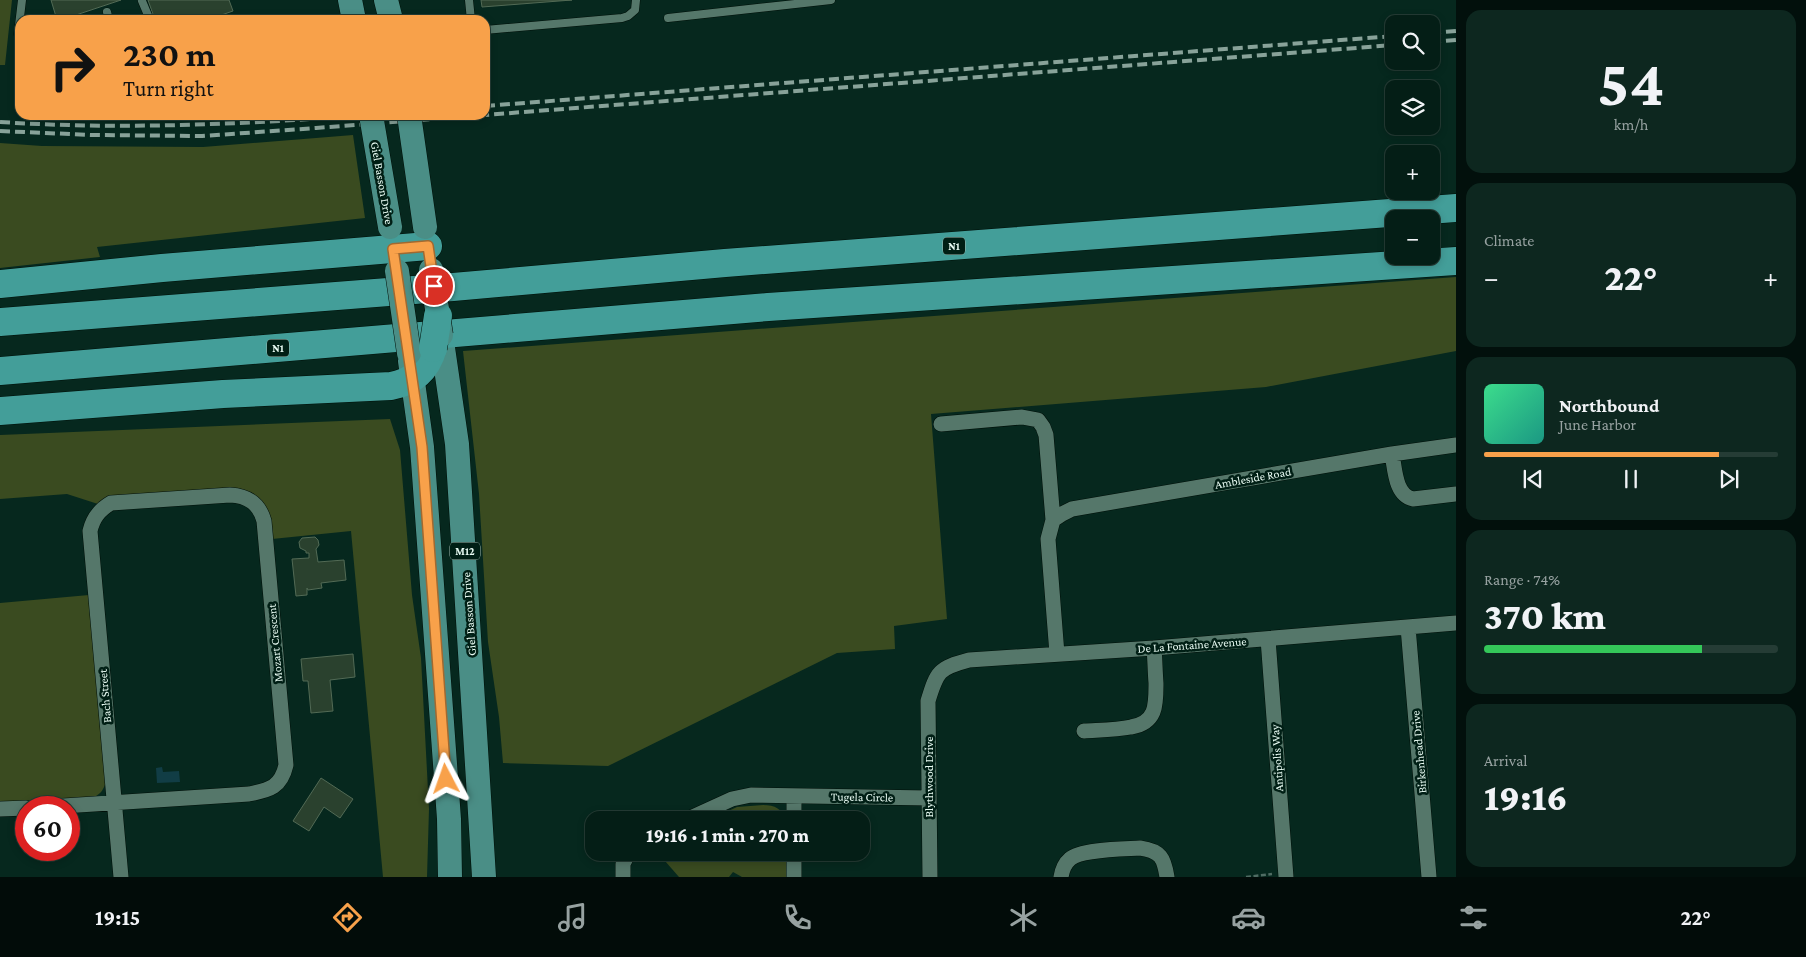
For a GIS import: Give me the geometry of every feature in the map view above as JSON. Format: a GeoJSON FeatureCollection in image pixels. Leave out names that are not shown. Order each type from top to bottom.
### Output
{"type":"FeatureCollection","features":[{"type":"Feature","properties":{"kind":"highway","name":"N1"},"geometry":{"type":"LineString","coordinates":[[0,322],[453,287],[725,263],[1456,208]]}},
{"type":"Feature","properties":{"kind":"highway"},"geometry":{"type":"LineString","coordinates":[[0,284],[162,268],[393,249],[428,248]]}},
{"type":"Feature","properties":{"kind":"highway","name":"N1"},"geometry":{"type":"LineString","coordinates":[[0,371],[768,307],[1456,261]]}},
{"type":"Feature","properties":{"kind":"highway"},"geometry":{"type":"LineString","coordinates":[[0,411],[213,395],[391,386],[424,357],[438,316]]}},
{"type":"Feature","properties":{"kind":"main road"},"geometry":{"type":"LineString","coordinates":[[350,0],[353,15]]}},
{"type":"Feature","properties":{"kind":"main road"},"geometry":{"type":"LineString","coordinates":[[386,0],[390,15]]}},
{"type":"Feature","properties":{"kind":"main road","name":"Giel Basson Drive"},"geometry":{"type":"LineString","coordinates":[[372,120],[393,249],[424,357],[457,444],[484,877]]}},
{"type":"Feature","properties":{"kind":"main road"},"geometry":{"type":"LineString","coordinates":[[410,120],[438,316]]}},
{"type":"Feature","properties":{"kind":"main road","name":"Giel Basson Drive"},"geometry":{"type":"LineString","coordinates":[[424,357],[422,447],[449,818],[450,876]]}},
{"type":"Feature","properties":{"kind":"street"},"geometry":{"type":"LineString","coordinates":[[941,424],[1022,417],[1038,420],[1043,427],[1046,435],[1053,520],[1048,539],[1057,654]]}},
{"type":"Feature","properties":{"kind":"street","name":"Ambleside Road"},"geometry":{"type":"LineString","coordinates":[[1053,520],[1072,510],[1392,454],[1456,445]]}},
{"type":"Feature","properties":{"kind":"street"},"geometry":{"type":"LineString","coordinates":[[1392,454],[1400,490],[1406,498],[1413,499],[1456,494]]}},
{"type":"Feature","properties":{"kind":"street","name":"Mozart Crescent"},"geometry":{"type":"LineString","coordinates":[[80,804],[250,794],[267,791],[277,785],[284,774],[286,765],[264,521],[257,505],[241,495],[220,496],[111,504],[103,507],[96,516]]}},
{"type":"Feature","properties":{"kind":"street","name":"Bach Street"},"geometry":{"type":"LineString","coordinates":[[96,516],[90,531],[121,877]]}},
{"type":"Feature","properties":{"kind":"street","name":"De La Fontaine Avenue"},"geometry":{"type":"LineString","coordinates":[[935,679],[948,665],[969,660],[1154,648],[1456,624]]}},
{"type":"Feature","properties":{"kind":"street","name":"Birkenhead Drive"},"geometry":{"type":"LineString","coordinates":[[1408,627],[1429,877]]}},
{"type":"Feature","properties":{"kind":"street","name":"Antipolis Way"},"geometry":{"type":"LineString","coordinates":[[1268,639],[1286,875]]}},
{"type":"Feature","properties":{"kind":"street"},"geometry":{"type":"LineString","coordinates":[[1084,731],[1132,727],[1150,719],[1156,702],[1154,648]]}},
{"type":"Feature","properties":{"kind":"street","name":"Blythwood Drive"},"geometry":{"type":"LineString","coordinates":[[930,877],[928,701],[935,679]]}},
{"type":"Feature","properties":{"kind":"street","name":"Tugela Circle"},"geometry":{"type":"LineString","coordinates":[[706,811],[732,799],[751,795],[929,798]]}},
{"type":"Feature","properties":{"kind":"street"},"geometry":{"type":"LineString","coordinates":[[794,796],[794,811]]}},
{"type":"Feature","properties":{"kind":"street"},"geometry":{"type":"LineString","coordinates":[[0,810],[15,809]]}},
{"type":"Feature","properties":{"kind":"street"},"geometry":{"type":"LineString","coordinates":[[1061,877],[1063,869],[1069,860],[1079,853],[1140,848],[1148,849],[1158,854],[1164,861],[1167,877]]}},
{"type":"Feature","properties":{"kind":"street"},"geometry":{"type":"LineString","coordinates":[[623,877],[624,861]]}},
{"type":"Feature","properties":{"kind":"street"},"geometry":{"type":"LineString","coordinates":[[794,861],[794,877]]}},
{"type":"Feature","properties":{"kind":"lane"},"geometry":{"type":"LineString","coordinates":[[20,15],[22,0]]}},
{"type":"Feature","properties":{"kind":"lane"},"geometry":{"type":"LineString","coordinates":[[469,0],[470,15]]}},
{"type":"Feature","properties":{"kind":"lane"},"geometry":{"type":"LineString","coordinates":[[490,30],[622,18],[635,10],[636,0]]}},
{"type":"Feature","properties":{"kind":"lane"},"geometry":{"type":"LineString","coordinates":[[668,18],[828,0]]}},
{"type":"Feature","properties":{"kind":"lane"},"geometry":{"type":"LineString","coordinates":[[142,1],[148,15]]}},
{"type":"Feature","properties":{"kind":"path"},"geometry":{"type":"LineString","coordinates":[[1246,877],[1286,875]]}},
{"type":"Feature","properties":{"kind":"green space"},"geometry":{"type":"Polygon","coordinates":[[[0,0],[12,0],[5,65],[0,65],[0,0]]]}},
{"type":"Feature","properties":{"kind":"green space"},"geometry":{"type":"Polygon","coordinates":[[[353,135],[365,218],[97,247],[100,257],[0,268],[0,143],[42,146],[203,147],[353,135]]]}},
{"type":"Feature","properties":{"kind":"green space"},"geometry":{"type":"Polygon","coordinates":[[[1456,277],[1456,351],[1266,387],[931,414],[947,619],[894,626],[895,649],[837,653],[608,766],[503,763],[499,717],[488,642],[479,494],[463,351],[1456,277]]]}},
{"type":"Feature","properties":{"kind":"green space"},"geometry":{"type":"Polygon","coordinates":[[[390,419],[400,450],[412,595],[421,658],[429,809],[427,877],[383,877],[351,531],[272,539],[254,494],[238,488],[108,499],[98,504],[67,494],[0,499],[0,435],[390,419]]]}},
{"type":"Feature","properties":{"kind":"green space"},"geometry":{"type":"Polygon","coordinates":[[[89,595],[106,781],[100,793],[94,797],[15,796],[15,802],[0,803],[0,603],[89,595]]]}},
{"type":"Feature","properties":{"kind":"green space"},"geometry":{"type":"Polygon","coordinates":[[[763,805],[778,808],[781,811],[728,811],[737,807],[763,805]]]}},
{"type":"Feature","properties":{"kind":"green space"},"geometry":{"type":"Polygon","coordinates":[[[665,861],[788,861],[787,877],[742,877],[733,872],[729,877],[679,877],[665,861]]]}},
{"type":"Feature","properties":{"kind":"water"},"geometry":{"type":"Polygon","coordinates":[[[162,767],[163,772],[179,771],[180,782],[157,783],[156,768],[162,767]]]}},
{"type":"Feature","properties":{"kind":"building"},"geometry":{"type":"Polygon","coordinates":[[[51,0],[121,0],[76,15],[56,15],[51,0]]]}},
{"type":"Feature","properties":{"kind":"building"},"geometry":{"type":"Polygon","coordinates":[[[148,0],[229,0],[233,11],[221,15],[153,15],[148,0]]]}},
{"type":"Feature","properties":{"kind":"building"},"geometry":{"type":"Polygon","coordinates":[[[481,0],[572,0],[482,7],[481,0]]]}},
{"type":"Feature","properties":{"kind":"building"},"geometry":{"type":"Polygon","coordinates":[[[315,537],[319,545],[316,549],[318,562],[344,560],[346,580],[321,583],[322,588],[308,590],[307,588],[307,595],[296,596],[292,559],[309,558],[309,553],[300,548],[299,542],[302,538],[315,537]]]}},
{"type":"Feature","properties":{"kind":"building"},"geometry":{"type":"Polygon","coordinates":[[[353,654],[355,677],[330,680],[333,711],[311,713],[308,681],[303,681],[301,659],[353,654]]]}},
{"type":"Feature","properties":{"kind":"building"},"geometry":{"type":"Polygon","coordinates":[[[321,778],[353,799],[340,818],[324,807],[309,831],[293,821],[321,778]]]}},
{"type":"Feature","properties":{"kind":"railway"},"geometry":{"type":"LineString","coordinates":[[1440,32],[1456,31]]}},
{"type":"Feature","properties":{"kind":"railway"},"geometry":{"type":"LineString","coordinates":[[490,106],[1385,37]]}},
{"type":"Feature","properties":{"kind":"railway"},"geometry":{"type":"LineString","coordinates":[[1440,41],[1456,40]]}},
{"type":"Feature","properties":{"kind":"railway"},"geometry":{"type":"LineString","coordinates":[[490,115],[1385,46]]}},
{"type":"Feature","properties":{"kind":"railway"},"geometry":{"type":"LineString","coordinates":[[0,122],[139,126],[293,120]]}},
{"type":"Feature","properties":{"kind":"railway"},"geometry":{"type":"LineString","coordinates":[[0,131],[92,135],[202,136],[420,120]]}},
{"type":"Feature","properties":{"kind":"route"},"geometry":{"type":"LineString","coordinates":[[434,286],[428,246],[393,249],[422,447],[446,779]]}}]}
